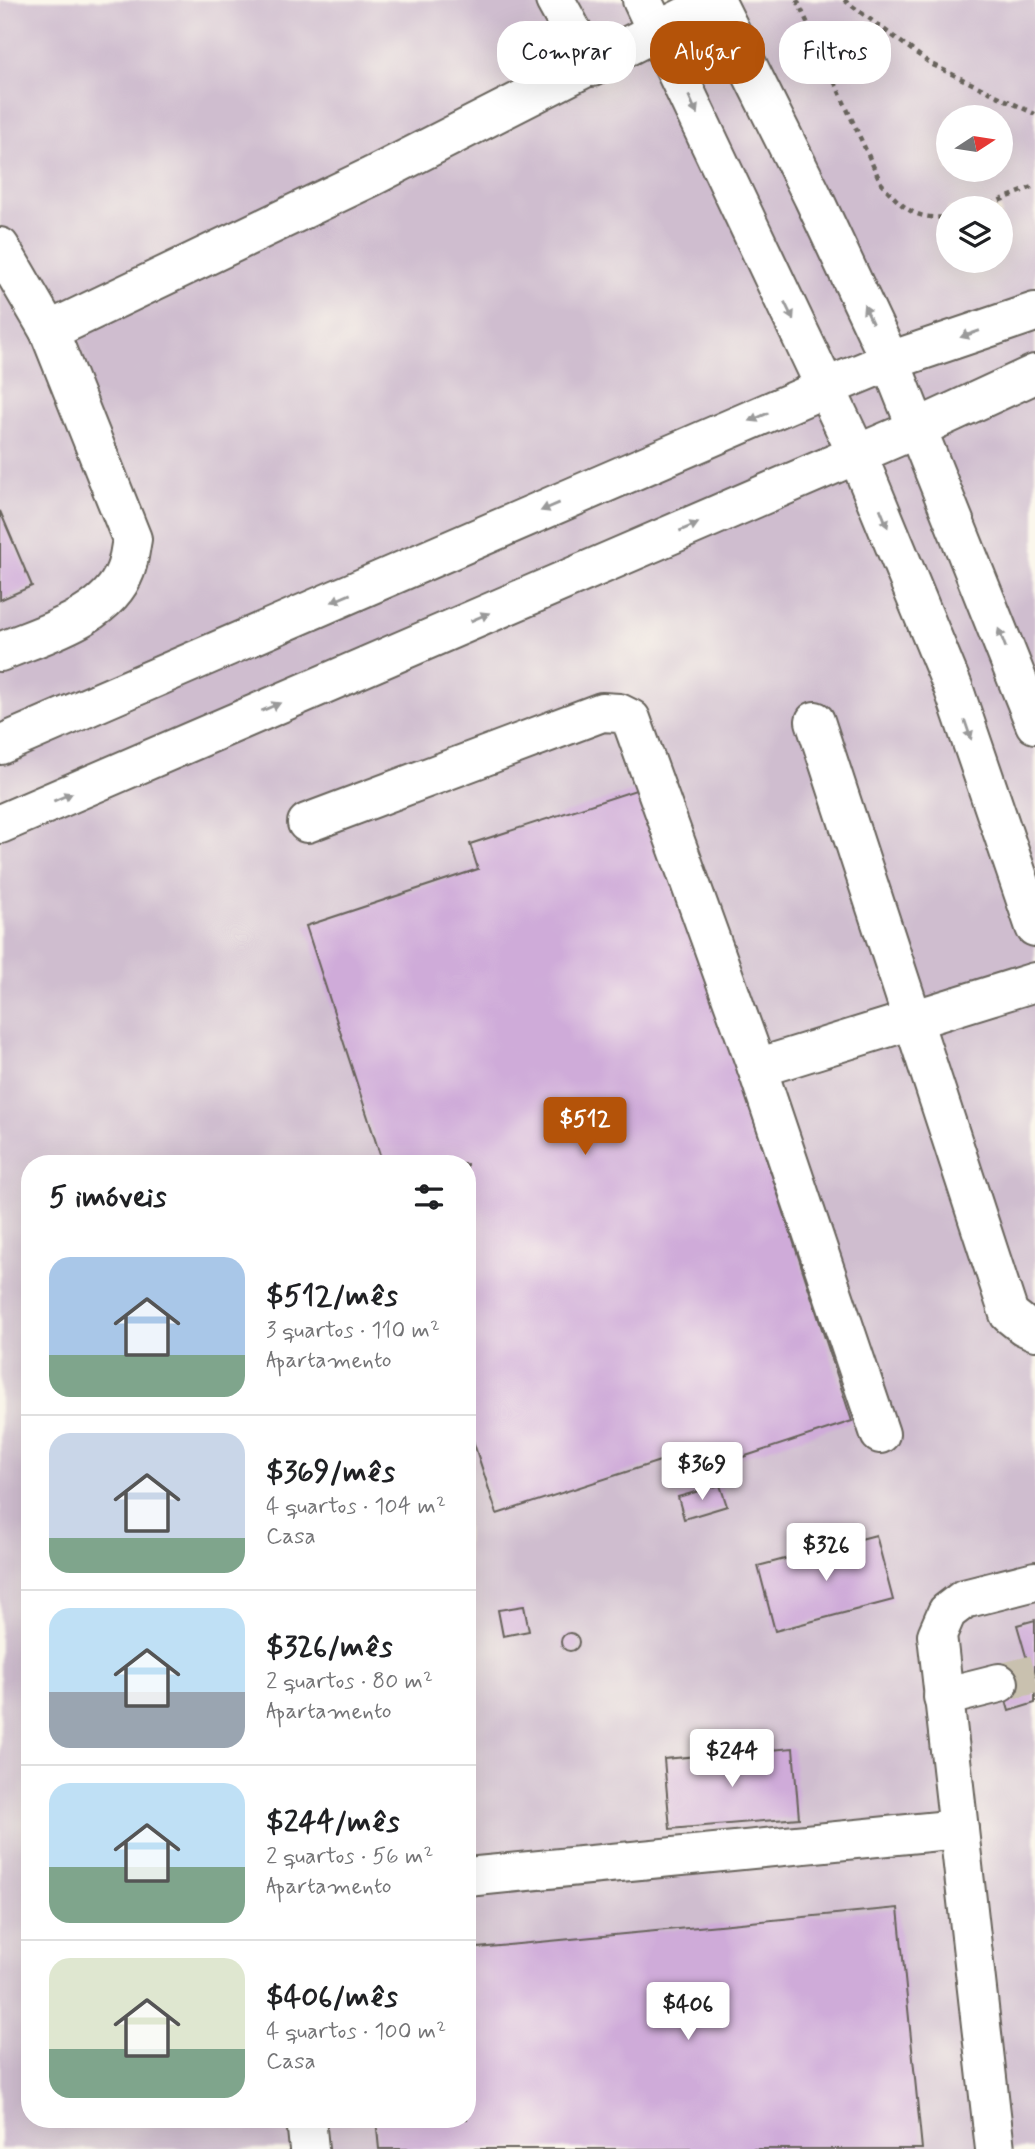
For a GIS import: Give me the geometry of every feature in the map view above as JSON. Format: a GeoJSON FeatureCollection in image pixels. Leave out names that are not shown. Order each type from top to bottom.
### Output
{"type":"FeatureCollection","features":[{"type":"Feature","properties":{"kind":"lane"},"geometry":{"type":"LineString","coordinates":[[555,0],[567,21]]}},
{"type":"Feature","properties":{"kind":"lane"},"geometry":{"type":"LineString","coordinates":[[636,28],[650,16],[716,1],[890,361],[1035,724]]}},
{"type":"Feature","properties":{"kind":"lane"},"geometry":{"type":"LineString","coordinates":[[650,16],[752,237],[827,387],[857,454],[953,687],[1035,928]]}},
{"type":"Feature","properties":{"kind":"lane"},"geometry":{"type":"LineString","coordinates":[[49,331],[558,84]]}},
{"type":"Feature","properties":{"kind":"lane"},"geometry":{"type":"LineString","coordinates":[[0,247],[49,331],[132,539],[126,571],[112,593],[83,617],[0,652]]}},
{"type":"Feature","properties":{"kind":"lane"},"geometry":{"type":"LineString","coordinates":[[0,745],[827,387],[890,361],[1035,312]]}},
{"type":"Feature","properties":{"kind":"lane"},"geometry":{"type":"LineString","coordinates":[[0,824],[918,428],[1035,374]]}},
{"type":"Feature","properties":{"kind":"lane"},"geometry":{"type":"LineString","coordinates":[[307,823],[602,712],[619,713],[631,719],[757,1068],[880,1434]]}},
{"type":"Feature","properties":{"kind":"lane"},"geometry":{"type":"LineString","coordinates":[[815,721],[1009,1314],[1035,1331]]}},
{"type":"Feature","properties":{"kind":"lane"},"geometry":{"type":"LineString","coordinates":[[757,1068],[1035,982]]}},
{"type":"Feature","properties":{"kind":"lane"},"geometry":{"type":"LineString","coordinates":[[995,2149],[937,1635],[947,1612],[964,1599],[1035,1581]]}},
{"type":"Feature","properties":{"kind":"lane"},"geometry":{"type":"LineString","coordinates":[[943,1697],[999,1683]]}},
{"type":"Feature","properties":{"kind":"lane"},"geometry":{"type":"LineString","coordinates":[[476,1876],[959,1829]]}},
{"type":"Feature","properties":{"kind":"lane"},"geometry":{"type":"LineString","coordinates":[[307,2128],[309,2149]]}},
{"type":"Feature","properties":{"kind":"path"},"geometry":{"type":"LineString","coordinates":[[797,0],[881,183],[900,204],[926,219],[936,218]]}},
{"type":"Feature","properties":{"kind":"path"},"geometry":{"type":"LineString","coordinates":[[844,0],[931,64],[1035,114]]}},
{"type":"Feature","properties":{"kind":"path"},"geometry":{"type":"LineString","coordinates":[[1010,196],[1035,186]]}},
{"type":"Feature","properties":{"kind":"shaded area"},"geometry":{"type":"Polygon","coordinates":[[[0,0],[1035,0],[1035,2149],[0,2149],[0,0]]]}},
{"type":"Feature","properties":{"kind":"building"},"geometry":{"type":"Polygon","coordinates":[[[0,511],[32,586],[0,600],[0,511]]]}},
{"type":"Feature","properties":{"kind":"building"},"geometry":{"type":"Polygon","coordinates":[[[645,787],[852,1421],[679,1478],[672,1457],[497,1514],[476,1450],[476,1155],[380,1155],[306,926],[478,869],[470,844],[645,787]]]}},
{"type":"Feature","properties":{"kind":"building"},"geometry":{"type":"Polygon","coordinates":[[[720,1485],[727,1506],[684,1519],[678,1497],[720,1485]]]}},
{"type":"Feature","properties":{"kind":"building"},"geometry":{"type":"Polygon","coordinates":[[[876,1535],[893,1600],[775,1631],[758,1566],[876,1535]]]}},
{"type":"Feature","properties":{"kind":"building"},"geometry":{"type":"Polygon","coordinates":[[[524,1606],[529,1631],[503,1636],[498,1610],[524,1606]]]}},
{"type":"Feature","properties":{"kind":"building"},"geometry":{"type":"Polygon","coordinates":[[[1035,1620],[1035,1703],[1009,1711],[998,1672],[1028,1663],[1017,1625],[1035,1620]]]}},
{"type":"Feature","properties":{"kind":"building"},"geometry":{"type":"Polygon","coordinates":[[[570,1633],[576,1636],[579,1642],[576,1648],[570,1651],[564,1648],[561,1642],[564,1636],[570,1633]]]}},
{"type":"Feature","properties":{"kind":"building"},"geometry":{"type":"Polygon","coordinates":[[[793,1748],[799,1818],[670,1829],[664,1759],[793,1748]]]}},
{"type":"Feature","properties":{"kind":"building"},"geometry":{"type":"Polygon","coordinates":[[[898,1908],[922,2149],[379,2149],[377,2128],[476,2128],[476,1948],[898,1908]]]}},
{"type":"Feature","properties":{"kind":"tunnel"},"geometry":{"type":"LineString","coordinates":[[999,1683],[1035,1674]]}}]}
